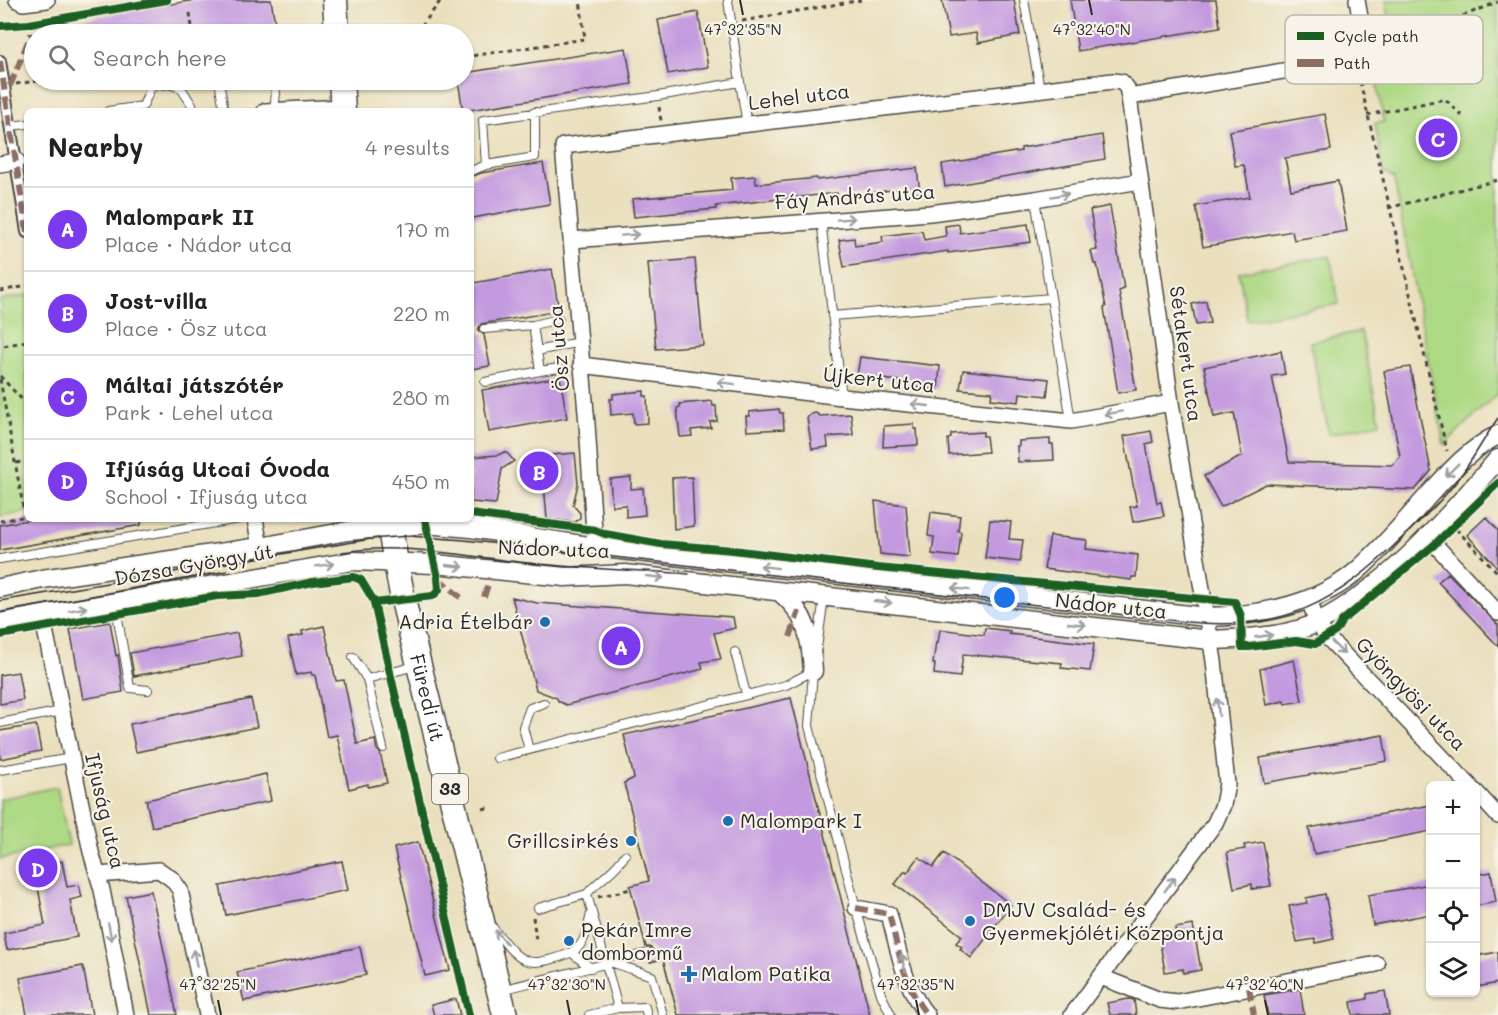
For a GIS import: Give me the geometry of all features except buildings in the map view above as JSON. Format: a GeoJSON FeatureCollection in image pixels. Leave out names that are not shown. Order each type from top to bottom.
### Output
{"type":"FeatureCollection","features":[{"type":"Feature","properties":{"kind":"main road"},"geometry":{"type":"LineString","coordinates":[[335,0],[336,24]]}},
{"type":"Feature","properties":{"kind":"main road"},"geometry":{"type":"LineString","coordinates":[[341,90],[343,108]]}},
{"type":"Feature","properties":{"kind":"main road","name":"Füredi út"},"geometry":{"type":"LineString","coordinates":[[389,523],[403,600],[505,1015]]}},
{"type":"Feature","properties":{"kind":"street"},"geometry":{"type":"LineString","coordinates":[[17,0],[23,3],[44,0]]}},
{"type":"Feature","properties":{"kind":"street"},"geometry":{"type":"LineString","coordinates":[[1357,0],[1360,15]]}},
{"type":"Feature","properties":{"kind":"street"},"geometry":{"type":"LineString","coordinates":[[0,61],[24,197]]}},
{"type":"Feature","properties":{"kind":"street"},"geometry":{"type":"LineString","coordinates":[[1129,97],[1285,71]]}},
{"type":"Feature","properties":{"kind":"street","name":"Lehel utca"},"geometry":{"type":"LineString","coordinates":[[563,146],[1113,81],[1122,82],[1127,88],[1129,97]]}},
{"type":"Feature","properties":{"kind":"street","name":"Sétakert utca"},"geometry":{"type":"LineString","coordinates":[[1072,1015],[1215,824],[1223,805],[1227,784],[1210,639],[1171,403],[1129,97]]}},
{"type":"Feature","properties":{"kind":"street","name":"Ösz utca"},"geometry":{"type":"LineString","coordinates":[[563,146],[595,547]]}},
{"type":"Feature","properties":{"kind":"street"},"geometry":{"type":"LineString","coordinates":[[0,164],[17,161]]}},
{"type":"Feature","properties":{"kind":"street","name":"Fáy András utca"},"geometry":{"type":"LineString","coordinates":[[572,240],[930,213],[1035,199],[1140,181]]}},
{"type":"Feature","properties":{"kind":"street","name":"Újkert utca"},"geometry":{"type":"LineString","coordinates":[[581,365],[842,397],[1071,421],[1171,403]]}},
{"type":"Feature","properties":{"kind":"street","name":"Nádor utca"},"geometry":{"type":"LineString","coordinates":[[389,523],[444,526],[595,547],[1206,617],[1241,616],[1272,611],[1309,599],[1355,573],[1382,547],[1452,470],[1481,444],[1498,435]]}},
{"type":"Feature","properties":{"kind":"street","name":"Nádor utca"},"geometry":{"type":"LineString","coordinates":[[396,562],[564,576],[625,574],[1210,639],[1242,639],[1277,634],[1317,623],[1368,592],[1431,541],[1498,459]]}},
{"type":"Feature","properties":{"kind":"street"},"geometry":{"type":"LineString","coordinates":[[256,522],[261,547]]}},
{"type":"Feature","properties":{"kind":"street","name":"Dózsa György út"},"geometry":{"type":"LineString","coordinates":[[0,588],[42,579],[261,547],[389,523]]}},
{"type":"Feature","properties":{"kind":"street"},"geometry":{"type":"LineString","coordinates":[[1431,541],[1498,613]]}},
{"type":"Feature","properties":{"kind":"street","name":"Dózsa György út"},"geometry":{"type":"LineString","coordinates":[[0,622],[353,561],[396,562]]}},
{"type":"Feature","properties":{"kind":"street"},"geometry":{"type":"LineString","coordinates":[[825,596],[827,573]]}},
{"type":"Feature","properties":{"kind":"street"},"geometry":{"type":"LineString","coordinates":[[780,592],[793,602],[804,620],[812,647],[813,671]]}},
{"type":"Feature","properties":{"kind":"street","name":"Gyöngyösi utca"},"geometry":{"type":"LineString","coordinates":[[1309,599],[1317,623],[1327,637],[1465,781]]}},
{"type":"Feature","properties":{"kind":"street","name":"Ifjuság utca"},"geometry":{"type":"LineString","coordinates":[[42,615],[126,1015]]}},
{"type":"Feature","properties":{"kind":"street"},"geometry":{"type":"LineString","coordinates":[[1480,796],[1498,816]]}},
{"type":"Feature","properties":{"kind":"street"},"geometry":{"type":"LineString","coordinates":[[98,875],[159,870],[172,879],[180,890],[207,1015]]}},
{"type":"Feature","properties":{"kind":"street"},"geometry":{"type":"LineString","coordinates":[[856,908],[889,914],[907,979],[918,1004],[927,1015]]}},
{"type":"Feature","properties":{"kind":"street"},"geometry":{"type":"LineString","coordinates":[[1101,977],[1160,1000],[1177,1002],[1377,964]]}},
{"type":"Feature","properties":{"kind":"lane"},"geometry":{"type":"LineString","coordinates":[[728,0],[747,125]]}},
{"type":"Feature","properties":{"kind":"lane"},"geometry":{"type":"LineString","coordinates":[[1024,0],[1040,89]]}},
{"type":"Feature","properties":{"kind":"lane"},"geometry":{"type":"LineString","coordinates":[[486,165],[483,120],[658,96],[740,82]]}},
{"type":"Feature","properties":{"kind":"lane"},"geometry":{"type":"LineString","coordinates":[[143,108],[150,90]]}},
{"type":"Feature","properties":{"kind":"lane"},"geometry":{"type":"LineString","coordinates":[[182,90],[192,108]]}},
{"type":"Feature","properties":{"kind":"lane"},"geometry":{"type":"LineString","coordinates":[[221,90],[224,108]]}},
{"type":"Feature","properties":{"kind":"lane"},"geometry":{"type":"LineString","coordinates":[[274,108],[275,90]]}},
{"type":"Feature","properties":{"kind":"lane"},"geometry":{"type":"LineString","coordinates":[[474,170],[486,165],[535,157],[535,112]]}},
{"type":"Feature","properties":{"kind":"lane"},"geometry":{"type":"LineString","coordinates":[[11,126],[24,124]]}},
{"type":"Feature","properties":{"kind":"lane"},"geometry":{"type":"LineString","coordinates":[[1035,199],[1071,421]]}},
{"type":"Feature","properties":{"kind":"lane"},"geometry":{"type":"LineString","coordinates":[[821,220],[842,397]]}},
{"type":"Feature","properties":{"kind":"lane"},"geometry":{"type":"LineString","coordinates":[[832,316],[1051,298]]}},
{"type":"Feature","properties":{"kind":"lane"},"geometry":{"type":"LineString","coordinates":[[484,329],[559,320]]}},
{"type":"Feature","properties":{"kind":"lane"},"geometry":{"type":"LineString","coordinates":[[532,325],[540,371]]}},
{"type":"Feature","properties":{"kind":"lane"},"geometry":{"type":"LineString","coordinates":[[537,351],[579,342]]}},
{"type":"Feature","properties":{"kind":"lane"},"geometry":{"type":"LineString","coordinates":[[485,382],[559,368]]}},
{"type":"Feature","properties":{"kind":"lane"},"geometry":{"type":"LineString","coordinates":[[0,560],[222,522]]}},
{"type":"Feature","properties":{"kind":"lane"},"geometry":{"type":"LineString","coordinates":[[825,596],[813,671],[809,726],[856,908],[881,994],[891,1015]]}},
{"type":"Feature","properties":{"kind":"lane"},"geometry":{"type":"LineString","coordinates":[[115,602],[130,688],[148,690]]}},
{"type":"Feature","properties":{"kind":"lane"},"geometry":{"type":"LineString","coordinates":[[735,652],[746,694]]}},
{"type":"Feature","properties":{"kind":"lane"},"geometry":{"type":"LineString","coordinates":[[352,657],[367,679],[383,748]]}},
{"type":"Feature","properties":{"kind":"lane"},"geometry":{"type":"LineString","coordinates":[[367,679],[419,664]]}},
{"type":"Feature","properties":{"kind":"lane"},"geometry":{"type":"LineString","coordinates":[[497,758],[786,685],[813,671]]}},
{"type":"Feature","properties":{"kind":"lane"},"geometry":{"type":"LineString","coordinates":[[529,750],[523,727],[530,708],[544,703]]}},
{"type":"Feature","properties":{"kind":"lane"},"geometry":{"type":"LineString","coordinates":[[0,723],[63,711]]}},
{"type":"Feature","properties":{"kind":"lane"},"geometry":{"type":"LineString","coordinates":[[0,770],[72,758]]}},
{"type":"Feature","properties":{"kind":"lane"},"geometry":{"type":"LineString","coordinates":[[538,908],[587,894],[619,866],[625,855]]}},
{"type":"Feature","properties":{"kind":"lane"},"geometry":{"type":"LineString","coordinates":[[587,894],[608,963],[618,1008]]}},
{"type":"Feature","properties":{"kind":"lane"},"geometry":{"type":"LineString","coordinates":[[482,914],[523,959],[542,962],[578,949],[587,933],[592,912]]}},
{"type":"Feature","properties":{"kind":"lane"},"geometry":{"type":"LineString","coordinates":[[572,953],[591,968]]}},
{"type":"Feature","properties":{"kind":"lane"},"geometry":{"type":"LineString","coordinates":[[499,991],[648,953]]}},
{"type":"Feature","properties":{"kind":"lane"},"geometry":{"type":"LineString","coordinates":[[608,963],[652,976],[663,1015]]}},
{"type":"Feature","properties":{"kind":"lane"},"geometry":{"type":"LineString","coordinates":[[590,1015],[618,1008],[645,1007],[647,1015]]}},
{"type":"Feature","properties":{"kind":"path"},"geometry":{"type":"LineString","coordinates":[[423,24],[441,0]]}},
{"type":"Feature","properties":{"kind":"path"},"geometry":{"type":"LineString","coordinates":[[474,56],[585,39],[580,0]]}},
{"type":"Feature","properties":{"kind":"path"},"geometry":{"type":"LineString","coordinates":[[732,23],[861,0]]}},
{"type":"Feature","properties":{"kind":"path"},"geometry":{"type":"LineString","coordinates":[[1467,15],[1498,2]]}},
{"type":"Feature","properties":{"kind":"path"},"geometry":{"type":"LineString","coordinates":[[190,13],[192,24]]}},
{"type":"Feature","properties":{"kind":"path"},"geometry":{"type":"LineString","coordinates":[[20,24],[41,22]]}},
{"type":"Feature","properties":{"kind":"path"},"geometry":{"type":"LineString","coordinates":[[20,84],[24,83]]}},
{"type":"Feature","properties":{"kind":"path"},"geometry":{"type":"LineString","coordinates":[[1360,84],[1452,470]]}},
{"type":"Feature","properties":{"kind":"path"},"geometry":{"type":"LineString","coordinates":[[658,96],[663,134]]}},
{"type":"Feature","properties":{"kind":"path"},"geometry":{"type":"LineString","coordinates":[[1367,115],[1445,99],[1463,117]]}},
{"type":"Feature","properties":{"kind":"path"},"geometry":{"type":"LineString","coordinates":[[1388,208],[1498,180]]}},
{"type":"Feature","properties":{"kind":"path"},"geometry":{"type":"LineString","coordinates":[[0,291],[24,287]]}},
{"type":"Feature","properties":{"kind":"path"},"geometry":{"type":"LineString","coordinates":[[4,346],[24,342]]}},
{"type":"Feature","properties":{"kind":"path"},"geometry":{"type":"LineString","coordinates":[[0,378],[24,402]]}},
{"type":"Feature","properties":{"kind":"path"},"geometry":{"type":"LineString","coordinates":[[0,378],[24,505]]}},
{"type":"Feature","properties":{"kind":"path"},"geometry":{"type":"LineString","coordinates":[[16,463],[24,462]]}},
{"type":"Feature","properties":{"kind":"path"},"geometry":{"type":"LineString","coordinates":[[0,521],[24,516]]}},
{"type":"Feature","properties":{"kind":"path"},"geometry":{"type":"LineString","coordinates":[[1431,541],[1461,518]]}},
{"type":"Feature","properties":{"kind":"path"},"geometry":{"type":"LineString","coordinates":[[1453,525],[1498,573]]}},
{"type":"Feature","properties":{"kind":"path"},"geometry":{"type":"LineString","coordinates":[[483,809],[491,807]]}},
{"type":"Feature","properties":{"kind":"path"},"geometry":{"type":"LineString","coordinates":[[596,898],[631,889]]}},
{"type":"Feature","properties":{"kind":"path"},"geometry":{"type":"LineString","coordinates":[[536,940],[533,915],[538,908]]}},
{"type":"Feature","properties":{"kind":"green space"},"geometry":{"type":"Polygon","coordinates":[[[1386,0],[1498,0],[1498,393],[1444,445],[1394,179],[1383,172],[1375,123],[1384,122],[1377,85],[1483,84],[1483,15],[1389,15],[1386,0]]]}},
{"type":"Feature","properties":{"kind":"green space"},"geometry":{"type":"Polygon","coordinates":[[[1330,256],[1339,304],[1247,320],[1239,272],[1330,256]]]}},
{"type":"Feature","properties":{"kind":"green space"},"geometry":{"type":"Polygon","coordinates":[[[24,296],[24,513],[0,517],[0,300],[24,296]]]}},
{"type":"Feature","properties":{"kind":"green space"},"geometry":{"type":"Polygon","coordinates":[[[1361,331],[1380,423],[1329,434],[1310,342],[1361,331]]]}},
{"type":"Feature","properties":{"kind":"green space"},"geometry":{"type":"Polygon","coordinates":[[[57,787],[69,845],[0,859],[0,799],[57,787]]]}},
{"type":"Feature","properties":{"kind":"tram line"},"geometry":{"type":"LineString","coordinates":[[0,601],[371,539],[409,536],[464,540],[1187,622],[1222,624],[1253,622],[1281,617],[1307,608],[1355,579],[1429,512],[1452,487],[1498,418]]}},
{"type":"Feature","properties":{"kind":"tram line"},"geometry":{"type":"LineString","coordinates":[[342,552],[365,549],[412,550],[549,565],[689,574]]}},
{"type":"Feature","properties":{"kind":"tram line"},"geometry":{"type":"LineString","coordinates":[[0,613],[227,571]]}},
{"type":"Feature","properties":{"kind":"marked path"},"geometry":{"type":"LineString","coordinates":[[10,86],[24,51]]}},
{"type":"Feature","properties":{"kind":"marked path"},"geometry":{"type":"LineString","coordinates":[[0,61],[24,213]]}},
{"type":"Feature","properties":{"kind":"marked path"},"geometry":{"type":"LineString","coordinates":[[438,578],[465,601]]}},
{"type":"Feature","properties":{"kind":"marked path"},"geometry":{"type":"LineString","coordinates":[[484,597],[490,578]]}},
{"type":"Feature","properties":{"kind":"marked path"},"geometry":{"type":"LineString","coordinates":[[790,637],[799,611]]}},
{"type":"Feature","properties":{"kind":"marked path"},"geometry":{"type":"LineString","coordinates":[[856,908],[889,914],[907,980],[927,1015]]}},
{"type":"Feature","properties":{"kind":"marked path"},"geometry":{"type":"LineString","coordinates":[[1249,988],[1254,1015]]}},
{"type":"Feature","properties":{"kind":"cycle path"},"geometry":{"type":"LineString","coordinates":[[29,24],[167,0]]}},
{"type":"Feature","properties":{"kind":"cycle path"},"geometry":{"type":"LineString","coordinates":[[0,26],[24,24]]}},
{"type":"Feature","properties":{"kind":"cycle path"},"geometry":{"type":"LineString","coordinates":[[474,514],[595,530],[605,534],[661,544],[733,550],[878,568],[1235,602],[1241,616],[1242,647],[1249,647],[1296,641],[1315,644],[1336,631],[1342,621],[1434,545],[1498,483]]}},
{"type":"Feature","properties":{"kind":"cycle path"},"geometry":{"type":"LineString","coordinates":[[426,522],[439,590],[433,596],[374,603],[469,1015]]}},
{"type":"Feature","properties":{"kind":"cycle path"},"geometry":{"type":"LineString","coordinates":[[0,635],[217,596],[258,594],[313,582],[354,577],[361,580],[375,603]]}},
{"type":"Feature","properties":{"kind":"place","name":"Máltai játszótér"},"geometry":{"type":"Point","coordinates":[1438,138]}},
{"type":"Feature","properties":{"kind":"place","name":"Jost-villa"},"geometry":{"type":"Point","coordinates":[539,471]}},
{"type":"Feature","properties":{"kind":"place","name":"Adria Ételbár"},"geometry":{"type":"Point","coordinates":[545,622]}},
{"type":"Feature","properties":{"kind":"place","name":"Malompark II"},"geometry":{"type":"Point","coordinates":[621,646]}},
{"type":"Feature","properties":{"kind":"place","name":"Malompark I"},"geometry":{"type":"Point","coordinates":[728,821]}},
{"type":"Feature","properties":{"kind":"place","name":"Grillcsirkés"},"geometry":{"type":"Point","coordinates":[631,841]}},
{"type":"Feature","properties":{"kind":"place","name":"Ifjúság Utcai Óvoda"},"geometry":{"type":"Point","coordinates":[38,868]}},
{"type":"Feature","properties":{"kind":"place","name":"DMJV Család- és Gyermekjóléti Központja"},"geometry":{"type":"Point","coordinates":[970,921]}},
{"type":"Feature","properties":{"kind":"place","name":"Pekár Imre dombormű"},"geometry":{"type":"Point","coordinates":[569,941]}},
{"type":"Feature","properties":{"kind":"place","name":"Malom Patika"},"geometry":{"type":"Point","coordinates":[689,974]}}]}
